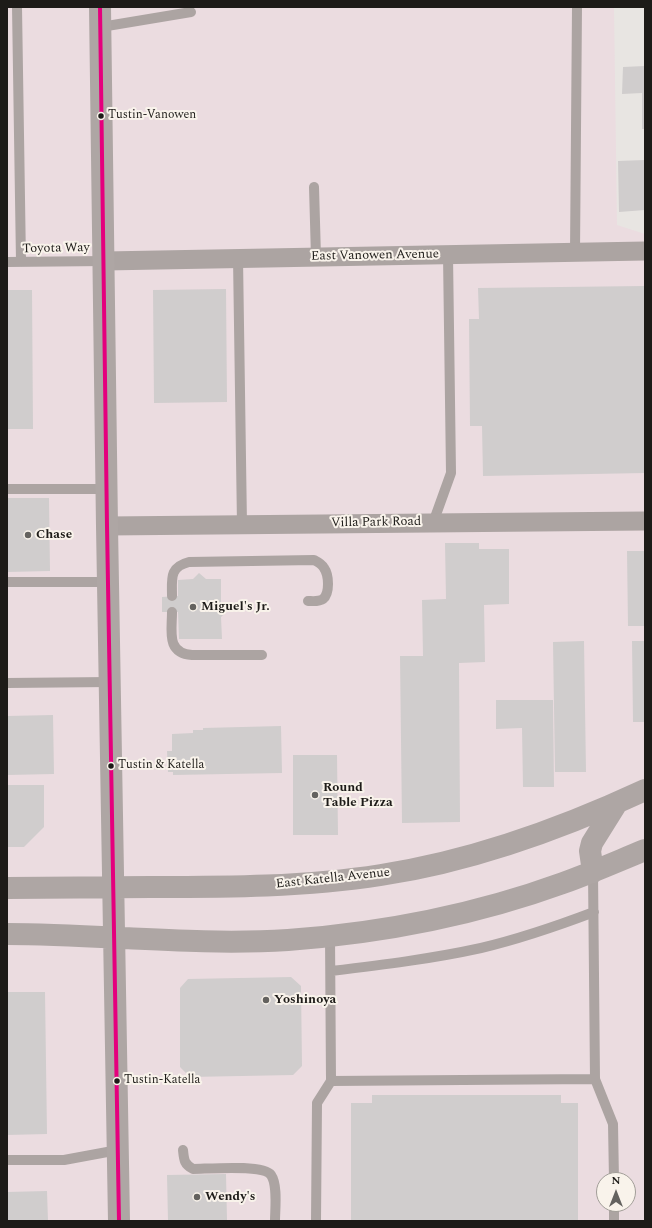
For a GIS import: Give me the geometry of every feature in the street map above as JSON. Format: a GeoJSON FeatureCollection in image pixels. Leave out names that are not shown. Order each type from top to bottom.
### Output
{"type":"FeatureCollection","features":[{"type":"Feature","properties":{"kind":"main road"},"geometry":{"type":"LineString","coordinates":[[101,17],[107,526],[119,1221]]}},
{"type":"Feature","properties":{"kind":"main road","name":"East Katella Avenue"},"geometry":{"type":"LineString","coordinates":[[7,888],[251,886],[312,883],[381,875],[433,865],[510,844],[573,822],[645,790]]}},
{"type":"Feature","properties":{"kind":"main road"},"geometry":{"type":"LineString","coordinates":[[593,872],[590,850],[592,843],[617,803]]}},
{"type":"Feature","properties":{"kind":"main road"},"geometry":{"type":"LineString","coordinates":[[7,934],[47,934],[173,941],[287,940],[330,936],[433,920],[491,906],[534,893],[593,872],[645,850]]}},
{"type":"Feature","properties":{"kind":"street","name":"East Vanowen Avenue"},"geometry":{"type":"LineString","coordinates":[[104,261],[645,251]]}},
{"type":"Feature","properties":{"kind":"street","name":"Villa Park Road"},"geometry":{"type":"LineString","coordinates":[[107,526],[645,521]]}},
{"type":"Feature","properties":{"kind":"lane"},"geometry":{"type":"LineString","coordinates":[[17,7],[21,262]]}},
{"type":"Feature","properties":{"kind":"lane"},"geometry":{"type":"LineString","coordinates":[[101,17],[191,12],[180,7]]}},
{"type":"Feature","properties":{"kind":"lane"},"geometry":{"type":"LineString","coordinates":[[576,252],[577,7]]}},
{"type":"Feature","properties":{"kind":"lane"},"geometry":{"type":"LineString","coordinates":[[314,187],[316,257]]}},
{"type":"Feature","properties":{"kind":"lane"},"geometry":{"type":"LineString","coordinates":[[433,523],[451,473],[448,255]]}},
{"type":"Feature","properties":{"kind":"lane"},"geometry":{"type":"LineString","coordinates":[[238,258],[242,525]]}},
{"type":"Feature","properties":{"kind":"lane","name":"Toyota Way"},"geometry":{"type":"LineString","coordinates":[[7,262],[104,261]]}},
{"type":"Feature","properties":{"kind":"lane"},"geometry":{"type":"LineString","coordinates":[[7,489],[107,489]]}},
{"type":"Feature","properties":{"kind":"lane"},"geometry":{"type":"LineString","coordinates":[[172,596],[172,575],[175,568],[180,564],[189,562],[314,560],[324,567],[327,574],[326,594],[321,600],[308,601]]}},
{"type":"Feature","properties":{"kind":"lane"},"geometry":{"type":"LineString","coordinates":[[7,582],[108,582]]}},
{"type":"Feature","properties":{"kind":"lane"},"geometry":{"type":"LineString","coordinates":[[172,612],[173,645],[182,654],[262,654]]}},
{"type":"Feature","properties":{"kind":"lane"},"geometry":{"type":"LineString","coordinates":[[7,683],[110,682]]}},
{"type":"Feature","properties":{"kind":"lane"},"geometry":{"type":"LineString","coordinates":[[593,872],[595,1078],[613,1124],[614,1172]]}},
{"type":"Feature","properties":{"kind":"lane"},"geometry":{"type":"LineString","coordinates":[[330,971],[384,965],[481,948],[534,934],[594,912]]}},
{"type":"Feature","properties":{"kind":"lane"},"geometry":{"type":"LineString","coordinates":[[316,1221],[317,1103],[331,1081],[330,936]]}},
{"type":"Feature","properties":{"kind":"lane"},"geometry":{"type":"LineString","coordinates":[[331,1081],[595,1078]]}},
{"type":"Feature","properties":{"kind":"lane"},"geometry":{"type":"LineString","coordinates":[[7,1160],[64,1160],[118,1150]]}},
{"type":"Feature","properties":{"kind":"lane"},"geometry":{"type":"LineString","coordinates":[[183,1150],[186,1166],[193,1169],[256,1168],[266,1171],[271,1175],[274,1181],[275,1221]]}},
{"type":"Feature","properties":{"kind":"shaded area"},"geometry":{"type":"Polygon","coordinates":[[[7,7],[614,7],[617,225],[645,234],[645,1221],[7,1221],[7,7]]]}},
{"type":"Feature","properties":{"kind":"building"},"geometry":{"type":"Polygon","coordinates":[[[645,66],[645,129],[642,129],[642,93],[622,94],[623,67],[645,66]]]}},
{"type":"Feature","properties":{"kind":"building"},"geometry":{"type":"Polygon","coordinates":[[[645,160],[645,210],[619,212],[618,161],[645,160]]]}},
{"type":"Feature","properties":{"kind":"building"},"geometry":{"type":"Polygon","coordinates":[[[644,286],[645,473],[483,476],[482,426],[470,426],[469,319],[479,319],[478,288],[644,286]]]}},
{"type":"Feature","properties":{"kind":"building"},"geometry":{"type":"Polygon","coordinates":[[[226,289],[227,402],[154,403],[153,290],[226,289]]]}},
{"type":"Feature","properties":{"kind":"building"},"geometry":{"type":"Polygon","coordinates":[[[7,290],[32,290],[33,429],[7,429],[7,290]]]}},
{"type":"Feature","properties":{"kind":"building","name":"Chase"},"geometry":{"type":"Polygon","coordinates":[[[7,498],[49,498],[50,571],[7,572],[7,498]]]}},
{"type":"Feature","properties":{"kind":"building"},"geometry":{"type":"Polygon","coordinates":[[[445,543],[479,543],[479,549],[509,549],[509,604],[484,605],[485,662],[459,663],[460,822],[402,823],[400,656],[423,656],[422,600],[446,599],[445,543]]]}},
{"type":"Feature","properties":{"kind":"building"},"geometry":{"type":"Polygon","coordinates":[[[627,551],[645,551],[645,626],[628,626],[627,551]]]}},
{"type":"Feature","properties":{"kind":"building","name":"Miguel's Jr."},"geometry":{"type":"Polygon","coordinates":[[[199,573],[206,579],[221,579],[221,603],[228,610],[221,617],[222,639],[179,639],[178,612],[162,612],[162,597],[178,596],[178,580],[193,579],[199,573]]]}},
{"type":"Feature","properties":{"kind":"building"},"geometry":{"type":"Polygon","coordinates":[[[584,641],[586,772],[555,772],[553,642],[584,641]]]}},
{"type":"Feature","properties":{"kind":"building"},"geometry":{"type":"Polygon","coordinates":[[[632,641],[645,641],[645,722],[633,722],[632,641]]]}},
{"type":"Feature","properties":{"kind":"building"},"geometry":{"type":"Polygon","coordinates":[[[496,700],[553,700],[554,787],[523,787],[522,728],[496,729],[496,700]]]}},
{"type":"Feature","properties":{"kind":"building"},"geometry":{"type":"Polygon","coordinates":[[[53,715],[54,774],[7,775],[7,716],[53,715]]]}},
{"type":"Feature","properties":{"kind":"building"},"geometry":{"type":"Polygon","coordinates":[[[281,726],[282,773],[173,775],[173,772],[168,772],[167,751],[172,751],[172,734],[193,733],[193,730],[203,730],[203,728],[281,726]]]}},
{"type":"Feature","properties":{"kind":"building","name":"Round Table Pizza"},"geometry":{"type":"Polygon","coordinates":[[[293,755],[337,755],[338,835],[293,835],[293,755]]]}},
{"type":"Feature","properties":{"kind":"building"},"geometry":{"type":"Polygon","coordinates":[[[7,785],[44,785],[44,827],[24,847],[7,847],[7,785]]]}},
{"type":"Feature","properties":{"kind":"building"},"geometry":{"type":"Polygon","coordinates":[[[291,977],[301,986],[302,1066],[293,1075],[190,1077],[180,1067],[180,988],[188,979],[291,977]]]}},
{"type":"Feature","properties":{"kind":"building"},"geometry":{"type":"Polygon","coordinates":[[[7,992],[45,992],[47,1134],[7,1135],[7,992]]]}},
{"type":"Feature","properties":{"kind":"building"},"geometry":{"type":"Polygon","coordinates":[[[372,1095],[561,1095],[561,1103],[578,1103],[578,1221],[351,1221],[351,1103],[372,1103],[372,1095]]]}},
{"type":"Feature","properties":{"kind":"building","name":"Wendy's"},"geometry":{"type":"Polygon","coordinates":[[[226,1174],[227,1220],[168,1221],[167,1175],[226,1174]]]}},
{"type":"Feature","properties":{"kind":"building"},"geometry":{"type":"Polygon","coordinates":[[[47,1191],[48,1221],[7,1221],[7,1192],[47,1191]]]}},
{"type":"Feature","properties":{"kind":"transit line"},"geometry":{"type":"LineString","coordinates":[[100,7],[119,1221]]}},
{"type":"Feature","properties":{"kind":"place","name":"Tustin-Vanowen"},"geometry":{"type":"Point","coordinates":[101,116]}},
{"type":"Feature","properties":{"kind":"place","name":"Chase"},"geometry":{"type":"Point","coordinates":[28,535]}},
{"type":"Feature","properties":{"kind":"place","name":"Miguel's Jr."},"geometry":{"type":"Point","coordinates":[193,607]}},
{"type":"Feature","properties":{"kind":"place","name":"Tustin & Katella"},"geometry":{"type":"Point","coordinates":[111,766]}},
{"type":"Feature","properties":{"kind":"place","name":"Round Table Pizza"},"geometry":{"type":"Point","coordinates":[315,795]}},
{"type":"Feature","properties":{"kind":"place","name":"Yoshinoya"},"geometry":{"type":"Point","coordinates":[266,1000]}},
{"type":"Feature","properties":{"kind":"place","name":"Tustin-Katella"},"geometry":{"type":"Point","coordinates":[117,1081]}},
{"type":"Feature","properties":{"kind":"place","name":"Wendy's"},"geometry":{"type":"Point","coordinates":[197,1197]}}]}
